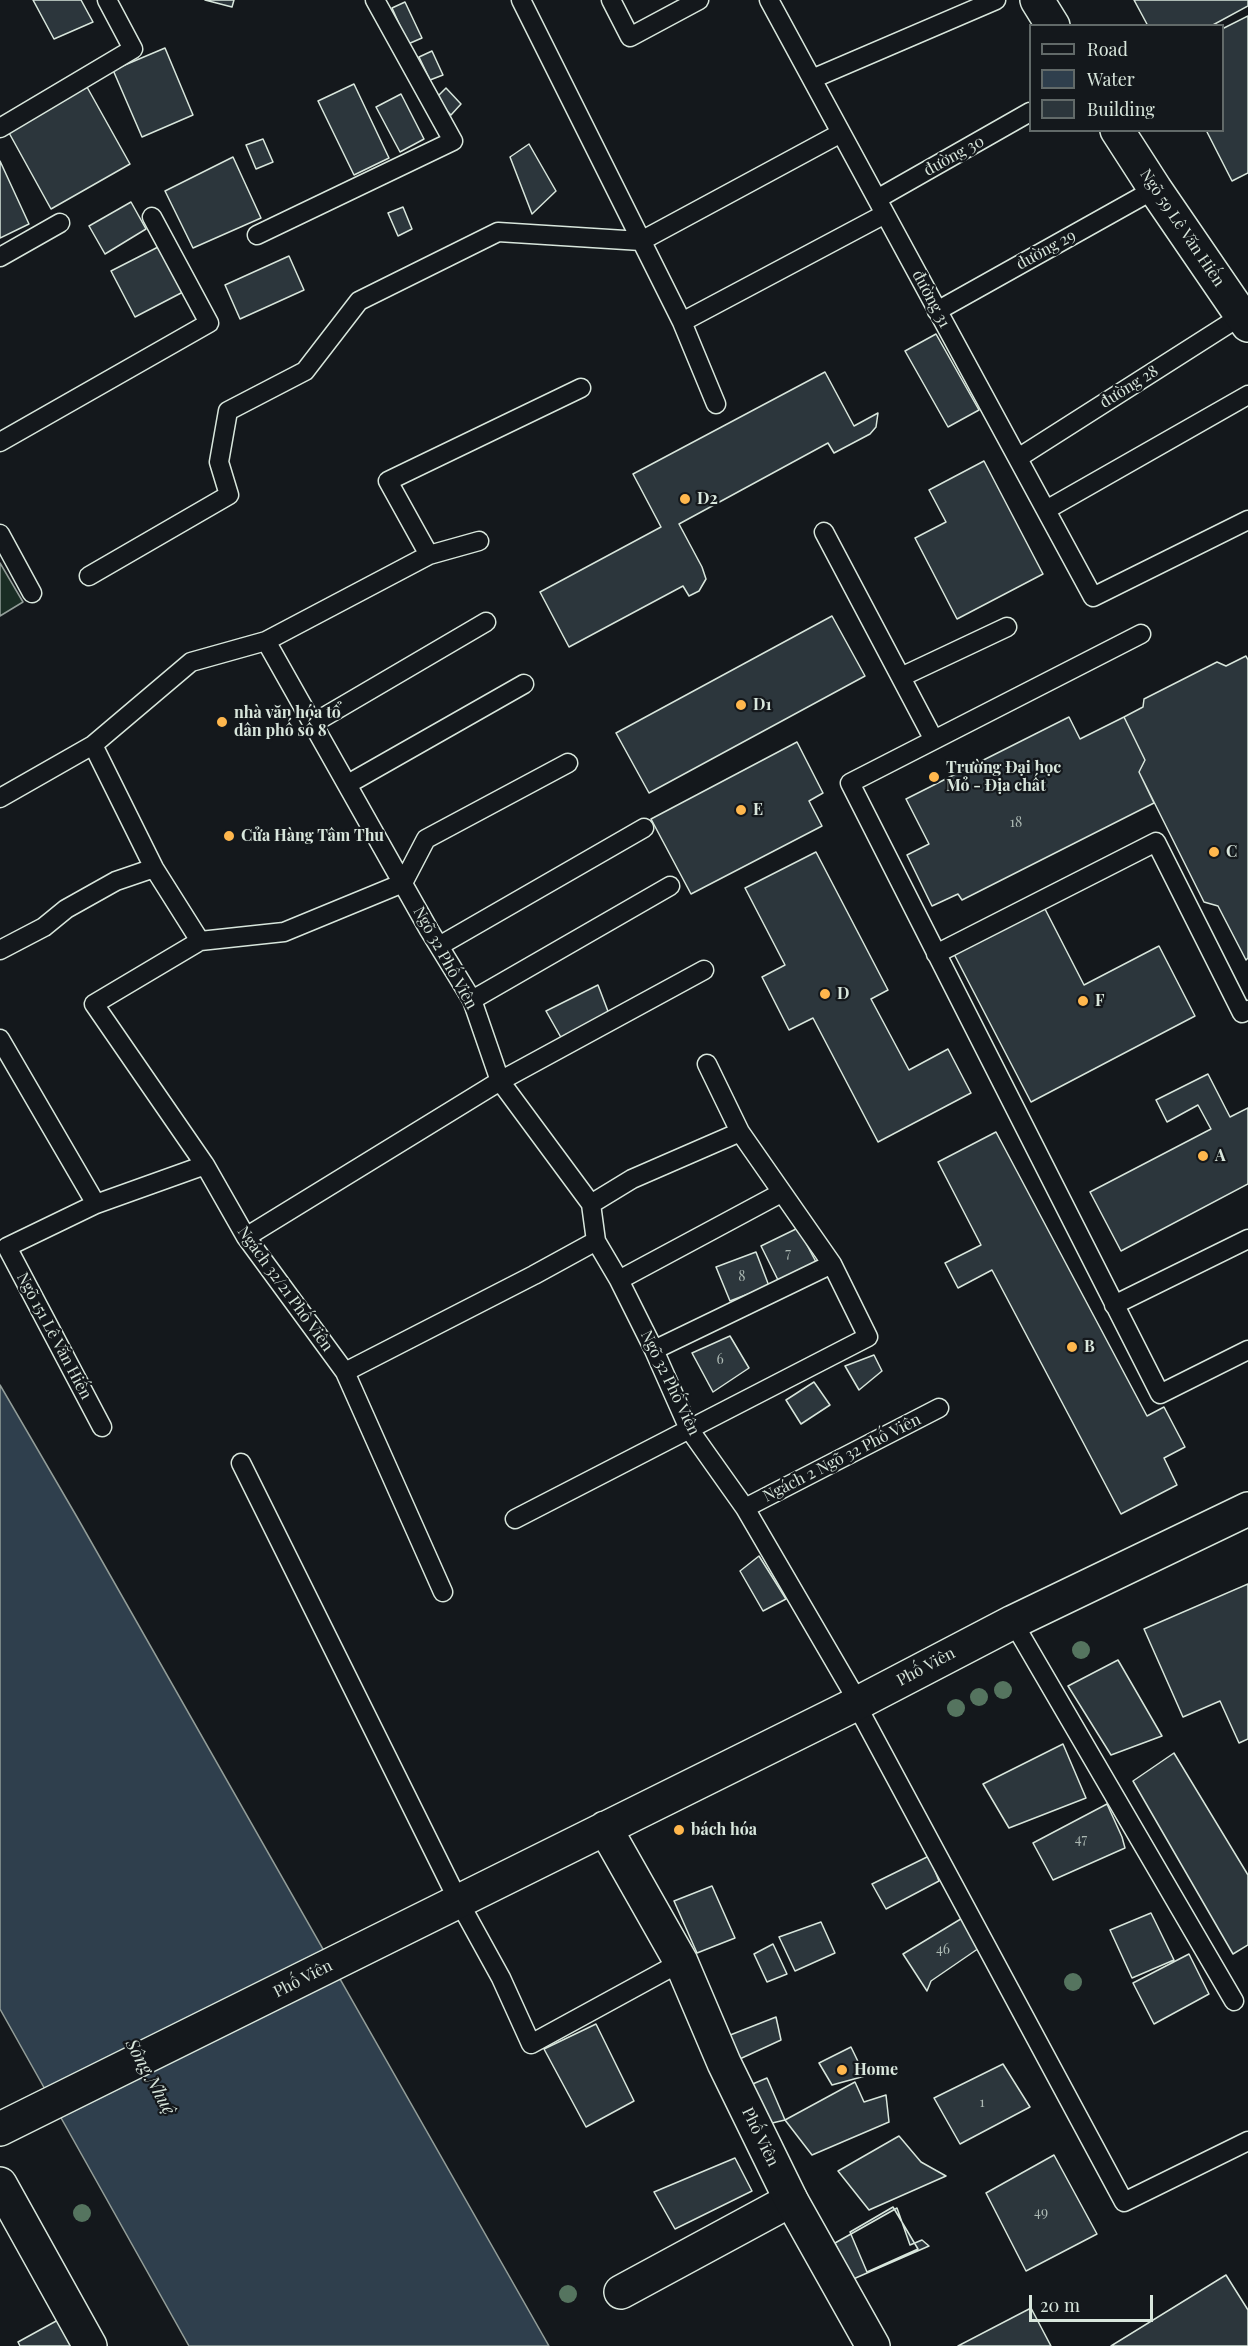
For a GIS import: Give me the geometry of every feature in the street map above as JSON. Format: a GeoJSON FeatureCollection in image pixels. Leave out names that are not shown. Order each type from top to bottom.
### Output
{"type":"FeatureCollection","features":[{"type":"Feature","properties":{"kind":"street"},"geometry":{"type":"LineString","coordinates":[[1037,0],[1052,24]]}},
{"type":"Feature","properties":{"kind":"street","name":"Ngõ 59 Lê Văn Hiến"},"geometry":{"type":"LineString","coordinates":[[1118,132],[1244,320]]}},
{"type":"Feature","properties":{"kind":"street","name":"Phố Viên"},"geometry":{"type":"LineString","coordinates":[[0,2129],[35,2114],[458,1900],[856,1704],[1013,1622],[1248,1509]]}},
{"type":"Feature","properties":{"kind":"street","name":"Phố Viên"},"geometry":{"type":"LineString","coordinates":[[605,1828],[681,1962],[724,2063],[791,2200],[873,2346]]}},
{"type":"Feature","properties":{"kind":"street"},"geometry":{"type":"LineString","coordinates":[[0,2184],[90,2346]]}},
{"type":"Feature","properties":{"kind":"street"},"geometry":{"type":"LineString","coordinates":[[621,2292],[791,2200]]}},
{"type":"Feature","properties":{"kind":"lane"},"geometry":{"type":"LineString","coordinates":[[0,128],[133,49],[107,0]]}},
{"type":"Feature","properties":{"kind":"lane"},"geometry":{"type":"LineString","coordinates":[[257,235],[453,141],[375,0]]}},
{"type":"Feature","properties":{"kind":"lane"},"geometry":{"type":"LineString","coordinates":[[521,0],[682,322],[716,404]]}},
{"type":"Feature","properties":{"kind":"lane"},"geometry":{"type":"LineString","coordinates":[[611,0],[630,37],[699,0]]}},
{"type":"Feature","properties":{"kind":"lane","name":"đường 31"},"geometry":{"type":"LineString","coordinates":[[769,0],[1093,597],[1248,520]]}},
{"type":"Feature","properties":{"kind":"lane"},"geometry":{"type":"LineString","coordinates":[[812,79],[996,0]]}},
{"type":"Feature","properties":{"kind":"lane","name":"đường 30"},"geometry":{"type":"LineString","coordinates":[[682,322],[881,206],[1029,113]]}},
{"type":"Feature","properties":{"kind":"lane"},"geometry":{"type":"LineString","coordinates":[[89,576],[230,495],[219,462],[228,411],[305,371],[359,301],[498,232],[641,241],[841,133]]}},
{"type":"Feature","properties":{"kind":"lane","name":"đường 29"},"geometry":{"type":"LineString","coordinates":[[938,311],[1155,189]]}},
{"type":"Feature","properties":{"kind":"lane"},"geometry":{"type":"LineString","coordinates":[[0,442],[208,323],[152,217]]}},
{"type":"Feature","properties":{"kind":"lane"},"geometry":{"type":"LineString","coordinates":[[0,257],[60,223]]}},
{"type":"Feature","properties":{"kind":"lane","name":"đường 28"},"geometry":{"type":"LineString","coordinates":[[1018,458],[1244,320]]}},
{"type":"Feature","properties":{"kind":"lane"},"geometry":{"type":"LineString","coordinates":[[429,555],[388,482],[581,388]]}},
{"type":"Feature","properties":{"kind":"lane"},"geometry":{"type":"LineString","coordinates":[[1046,510],[1248,395]]}},
{"type":"Feature","properties":{"kind":"lane"},"geometry":{"type":"LineString","coordinates":[[824,532],[934,740]]}},
{"type":"Feature","properties":{"kind":"lane"},"geometry":{"type":"LineString","coordinates":[[0,534],[32,593]]}},
{"type":"Feature","properties":{"kind":"lane"},"geometry":{"type":"LineString","coordinates":[[0,798],[93,744],[190,662],[266,641],[429,555],[478,541]]}},
{"type":"Feature","properties":{"kind":"lane"},"geometry":{"type":"LineString","coordinates":[[312,724],[486,622]]}},
{"type":"Feature","properties":{"kind":"lane"},"geometry":{"type":"LineString","coordinates":[[901,677],[1007,627]]}},
{"type":"Feature","properties":{"kind":"lane"},"geometry":{"type":"LineString","coordinates":[[1141,634],[850,783],[1160,1394],[1248,1350]]}},
{"type":"Feature","properties":{"kind":"lane","name":"Ngõ 32 Phố Viên"},"geometry":{"type":"LineString","coordinates":[[266,641],[439,946],[472,999],[500,1080],[591,1204],[596,1240],[654,1350],[689,1429],[745,1508],[850,1688],[856,1704],[1124,2202],[1248,2141]]}},
{"type":"Feature","properties":{"kind":"lane"},"geometry":{"type":"LineString","coordinates":[[348,784],[524,684]]}},
{"type":"Feature","properties":{"kind":"lane"},"geometry":{"type":"LineString","coordinates":[[93,744],[154,868],[200,941],[284,933],[404,883],[426,838],[568,763]]}},
{"type":"Feature","properties":{"kind":"lane"},"geometry":{"type":"LineString","coordinates":[[439,946],[644,828]]}},
{"type":"Feature","properties":{"kind":"lane"},"geometry":{"type":"LineString","coordinates":[[936,954],[1156,842],[1242,1013],[1248,1010]]}},
{"type":"Feature","properties":{"kind":"lane"},"geometry":{"type":"LineString","coordinates":[[0,950],[44,927],[66,909],[116,881],[154,868]]}},
{"type":"Feature","properties":{"kind":"lane"},"geometry":{"type":"LineString","coordinates":[[472,999],[670,886]]}},
{"type":"Feature","properties":{"kind":"lane","name":"Ngách 32/21 Phố Viên"},"geometry":{"type":"LineString","coordinates":[[200,941],[94,1004],[205,1165],[246,1238],[345,1372],[443,1592]]}},
{"type":"Feature","properties":{"kind":"lane"},"geometry":{"type":"LineString","coordinates":[[246,1238],[500,1080],[704,970]]}},
{"type":"Feature","properties":{"kind":"lane"},"geometry":{"type":"LineString","coordinates":[[0,1039],[96,1204],[205,1165]]}},
{"type":"Feature","properties":{"kind":"lane"},"geometry":{"type":"LineString","coordinates":[[515,1519],[868,1337],[832,1264],[740,1132],[707,1064]]}},
{"type":"Feature","properties":{"kind":"lane"},"geometry":{"type":"LineString","coordinates":[[591,1204],[632,1179],[740,1132]]}},
{"type":"Feature","properties":{"kind":"lane"},"geometry":{"type":"LineString","coordinates":[[619,1281],[781,1193]]}},
{"type":"Feature","properties":{"kind":"lane","name":"Ngõ 151 Lê Văn Hiến"},"geometry":{"type":"LineString","coordinates":[[96,1204],[7,1247],[102,1427]]}},
{"type":"Feature","properties":{"kind":"lane"},"geometry":{"type":"LineString","coordinates":[[1114,1305],[1248,1239]]}},
{"type":"Feature","properties":{"kind":"lane"},"geometry":{"type":"LineString","coordinates":[[345,1372],[534,1275],[596,1240]]}},
{"type":"Feature","properties":{"kind":"lane"},"geometry":{"type":"LineString","coordinates":[[654,1350],[832,1264]]}},
{"type":"Feature","properties":{"kind":"lane","name":"Ngách 2 Ngõ 32 Phố Viên"},"geometry":{"type":"LineString","coordinates":[[745,1508],[939,1408]]}},
{"type":"Feature","properties":{"kind":"lane"},"geometry":{"type":"LineString","coordinates":[[241,1463],[458,1900],[501,1978],[531,2044],[681,1962]]}},
{"type":"Feature","properties":{"kind":"lane"},"geometry":{"type":"LineString","coordinates":[[1013,1622],[1234,2001]]}},
{"type":"Feature","properties":{"kind":"green space"},"geometry":{"type":"Polygon","coordinates":[[[0,563],[23,602],[0,616],[0,563]]]}},
{"type":"Feature","properties":{"kind":"water","name":"Sông Nhuệ"},"geometry":{"type":"Polygon","coordinates":[[[0,1385],[549,2346],[189,2346],[0,2009],[0,1385]]]}},
{"type":"Feature","properties":{"kind":"building"},"geometry":{"type":"Polygon","coordinates":[[[33,0],[81,0],[93,22],[54,39],[33,0]]]}},
{"type":"Feature","properties":{"kind":"building"},"geometry":{"type":"Polygon","coordinates":[[[205,0],[234,0],[232,7],[205,0]]]}},
{"type":"Feature","properties":{"kind":"building"},"geometry":{"type":"Polygon","coordinates":[[[1134,0],[1248,0],[1248,6],[1215,24],[1147,24],[1134,0]]]}},
{"type":"Feature","properties":{"kind":"building"},"geometry":{"type":"Polygon","coordinates":[[[405,2],[422,38],[408,44],[392,8],[405,2]]]}},
{"type":"Feature","properties":{"kind":"building"},"geometry":{"type":"Polygon","coordinates":[[[1248,16],[1248,173],[1232,181],[1207,132],[1224,132],[1224,28],[1248,16]]]}},
{"type":"Feature","properties":{"kind":"building"},"geometry":{"type":"Polygon","coordinates":[[[165,48],[193,115],[142,137],[113,70],[165,48]]]}},
{"type":"Feature","properties":{"kind":"building"},"geometry":{"type":"Polygon","coordinates":[[[432,51],[443,75],[430,80],[419,57],[432,51]]]}},
{"type":"Feature","properties":{"kind":"building"},"geometry":{"type":"Polygon","coordinates":[[[354,84],[389,158],[354,175],[318,101],[354,84]]]}},
{"type":"Feature","properties":{"kind":"building"},"geometry":{"type":"Polygon","coordinates":[[[87,87],[130,164],[51,209],[8,131],[87,87]]]}},
{"type":"Feature","properties":{"kind":"building"},"geometry":{"type":"Polygon","coordinates":[[[446,88],[461,104],[451,115],[435,99],[446,88]]]}},
{"type":"Feature","properties":{"kind":"building"},"geometry":{"type":"Polygon","coordinates":[[[401,94],[424,139],[400,152],[376,107],[401,94]]]}},
{"type":"Feature","properties":{"kind":"building"},"geometry":{"type":"Polygon","coordinates":[[[263,139],[273,162],[256,169],[246,145],[263,139]]]}},
{"type":"Feature","properties":{"kind":"building"},"geometry":{"type":"Polygon","coordinates":[[[529,144],[556,191],[532,214],[510,157],[529,144]]]}},
{"type":"Feature","properties":{"kind":"building"},"geometry":{"type":"Polygon","coordinates":[[[233,157],[261,218],[193,248],[165,191],[233,157]]]}},
{"type":"Feature","properties":{"kind":"building"},"geometry":{"type":"Polygon","coordinates":[[[0,161],[29,224],[0,238],[0,161]]]}},
{"type":"Feature","properties":{"kind":"building"},"geometry":{"type":"Polygon","coordinates":[[[131,202],[146,229],[105,254],[89,226],[131,202]]]}},
{"type":"Feature","properties":{"kind":"building"},"geometry":{"type":"Polygon","coordinates":[[[403,207],[412,229],[398,236],[388,213],[403,207]]]}},
{"type":"Feature","properties":{"kind":"building"},"geometry":{"type":"Polygon","coordinates":[[[160,246],[183,292],[135,317],[111,271],[160,246]]]}},
{"type":"Feature","properties":{"kind":"building"},"geometry":{"type":"Polygon","coordinates":[[[289,256],[304,290],[240,319],[225,285],[289,256]]]}},
{"type":"Feature","properties":{"kind":"building"},"geometry":{"type":"Polygon","coordinates":[[[936,334],[979,410],[948,427],[905,351],[936,334]]]}},
{"type":"Feature","properties":{"kind":"building","name":"D2"},"geometry":{"type":"Polygon","coordinates":[[[825,372],[854,426],[878,413],[876,427],[870,434],[834,453],[828,443],[679,524],[706,579],[699,591],[689,596],[683,586],[569,647],[540,592],[661,527],[633,474],[825,372]]]}},
{"type":"Feature","properties":{"kind":"building"},"geometry":{"type":"Polygon","coordinates":[[[984,461],[1043,574],[957,619],[915,538],[946,522],[929,490],[984,461]]]}},
{"type":"Feature","properties":{"kind":"building","name":"D1"},"geometry":{"type":"Polygon","coordinates":[[[832,616],[865,676],[649,793],[616,733],[832,616]]]}},
{"type":"Feature","properties":{"kind":"building","name":"C"},"geometry":{"type":"Polygon","coordinates":[[[1246,656],[1248,660],[1248,958],[1246,960],[1218,906],[1204,902],[1139,772],[1145,760],[1124,717],[1143,707],[1144,699],[1217,662],[1226,666],[1246,656]]]}},
{"type":"Feature","properties":{"kind":"building"},"geometry":{"type":"Polygon","coordinates":[[[1069,717],[1080,739],[1124,717],[1145,760],[1139,772],[1154,803],[962,900],[958,894],[932,906],[907,855],[929,844],[906,799],[1069,717]]]}},
{"type":"Feature","properties":{"kind":"building","name":"E"},"geometry":{"type":"Polygon","coordinates":[[[797,742],[823,793],[809,801],[822,826],[691,894],[651,819],[797,742]]]}},
{"type":"Feature","properties":{"kind":"building","name":"D"},"geometry":{"type":"Polygon","coordinates":[[[816,852],[888,990],[871,999],[909,1070],[948,1049],[971,1093],[878,1142],[813,1018],[789,1030],[762,977],[785,965],[745,888],[816,852]]]}},
{"type":"Feature","properties":{"kind":"building","name":"F"},"geometry":{"type":"Polygon","coordinates":[[[1044,907],[1084,985],[1159,946],[1195,1016],[1031,1102],[954,954],[1044,907]]]}},
{"type":"Feature","properties":{"kind":"building"},"geometry":{"type":"Polygon","coordinates":[[[598,985],[609,1014],[563,1041],[546,1011],[598,985]]]}},
{"type":"Feature","properties":{"kind":"building","name":"A"},"geometry":{"type":"Polygon","coordinates":[[[1208,1074],[1230,1117],[1248,1108],[1248,1184],[1121,1251],[1090,1192],[1211,1129],[1198,1105],[1167,1122],[1156,1100],[1208,1074]]]}},
{"type":"Feature","properties":{"kind":"building","name":"B"},"geometry":{"type":"Polygon","coordinates":[[[996,1132],[1147,1416],[1164,1407],[1185,1447],[1164,1458],[1177,1485],[1121,1514],[992,1270],[958,1288],[945,1263],[981,1245],[938,1162],[996,1132]]]}},
{"type":"Feature","properties":{"kind":"building"},"geometry":{"type":"Polygon","coordinates":[[[798,1228],[816,1262],[778,1280],[761,1246],[798,1228]]]}},
{"type":"Feature","properties":{"kind":"building"},"geometry":{"type":"Polygon","coordinates":[[[756,1252],[769,1286],[730,1301],[716,1267],[756,1252]]]}},
{"type":"Feature","properties":{"kind":"building"},"geometry":{"type":"Polygon","coordinates":[[[730,1336],[749,1368],[713,1392],[692,1353],[730,1336]]]}},
{"type":"Feature","properties":{"kind":"building"},"geometry":{"type":"Polygon","coordinates":[[[874,1355],[882,1371],[859,1390],[845,1366],[874,1355]]]}},
{"type":"Feature","properties":{"kind":"building"},"geometry":{"type":"Polygon","coordinates":[[[814,1382],[830,1405],[801,1424],[786,1400],[814,1382]]]}},
{"type":"Feature","properties":{"kind":"building"},"geometry":{"type":"Polygon","coordinates":[[[759,1556],[786,1599],[763,1611],[740,1571],[759,1556]]]}},
{"type":"Feature","properties":{"kind":"building"},"geometry":{"type":"Polygon","coordinates":[[[1248,1584],[1248,1739],[1239,1743],[1220,1701],[1183,1717],[1144,1629],[1248,1584]]]}},
{"type":"Feature","properties":{"kind":"building"},"geometry":{"type":"Polygon","coordinates":[[[1118,1660],[1162,1736],[1111,1755],[1068,1686],[1118,1660]]]}},
{"type":"Feature","properties":{"kind":"building"},"geometry":{"type":"Polygon","coordinates":[[[1063,1744],[1086,1798],[1009,1828],[983,1784],[1063,1744]]]}},
{"type":"Feature","properties":{"kind":"building"},"geometry":{"type":"Polygon","coordinates":[[[1174,1753],[1248,1875],[1248,1945],[1233,1954],[1133,1781],[1174,1753]]]}},
{"type":"Feature","properties":{"kind":"building"},"geometry":{"type":"Polygon","coordinates":[[[1107,1804],[1125,1848],[1053,1880],[1033,1843],[1107,1804]]]}},
{"type":"Feature","properties":{"kind":"building"},"geometry":{"type":"Polygon","coordinates":[[[929,1856],[939,1881],[886,1909],[872,1884],[929,1856]]]}},
{"type":"Feature","properties":{"kind":"building"},"geometry":{"type":"Polygon","coordinates":[[[712,1886],[735,1938],[697,1953],[674,1901],[712,1886]]]}},
{"type":"Feature","properties":{"kind":"building"},"geometry":{"type":"Polygon","coordinates":[[[1151,1913],[1174,1960],[1132,1978],[1110,1930],[1151,1913]]]}},
{"type":"Feature","properties":{"kind":"building"},"geometry":{"type":"Polygon","coordinates":[[[964,1917],[982,1946],[931,1981],[927,1991],[903,1954],[964,1917]]]}},
{"type":"Feature","properties":{"kind":"building"},"geometry":{"type":"Polygon","coordinates":[[[821,1922],[835,1953],[795,1971],[779,1937],[821,1922]]]}},
{"type":"Feature","properties":{"kind":"building"},"geometry":{"type":"Polygon","coordinates":[[[773,1944],[787,1974],[767,1982],[754,1954],[773,1944]]]}},
{"type":"Feature","properties":{"kind":"building"},"geometry":{"type":"Polygon","coordinates":[[[1189,1954],[1209,1994],[1154,2024],[1133,1983],[1189,1954]]]}},
{"type":"Feature","properties":{"kind":"building"},"geometry":{"type":"Polygon","coordinates":[[[776,2017],[781,2040],[731,2063],[720,2039],[776,2017]]]}},
{"type":"Feature","properties":{"kind":"building"},"geometry":{"type":"Polygon","coordinates":[[[596,2024],[634,2101],[586,2127],[544,2049],[596,2024]]]}},
{"type":"Feature","properties":{"kind":"building","name":"Home"},"geometry":{"type":"Polygon","coordinates":[[[851,2047],[865,2076],[832,2085],[819,2063],[851,2047]]]}},
{"type":"Feature","properties":{"kind":"building"},"geometry":{"type":"Polygon","coordinates":[[[1003,2064],[1030,2107],[960,2144],[934,2098],[1003,2064]]]}},
{"type":"Feature","properties":{"kind":"building"},"geometry":{"type":"Polygon","coordinates":[[[767,2078],[785,2120],[755,2127],[743,2088],[767,2078]]]}},
{"type":"Feature","properties":{"kind":"building"},"geometry":{"type":"Polygon","coordinates":[[[855,2082],[864,2102],[886,2095],[889,2122],[812,2155],[785,2120],[855,2082]]]}},
{"type":"Feature","properties":{"kind":"building"},"geometry":{"type":"Polygon","coordinates":[[[899,2136],[921,2162],[946,2176],[869,2210],[838,2171],[899,2136]]]}},
{"type":"Feature","properties":{"kind":"building"},"geometry":{"type":"Polygon","coordinates":[[[1054,2155],[1097,2234],[1026,2271],[986,2193],[1054,2155]]]}},
{"type":"Feature","properties":{"kind":"building"},"geometry":{"type":"Polygon","coordinates":[[[735,2158],[752,2191],[675,2229],[654,2192],[735,2158]]]}},
{"type":"Feature","properties":{"kind":"building"},"geometry":{"type":"Polygon","coordinates":[[[893,2207],[918,2249],[867,2272],[850,2232],[893,2207]]]}},
{"type":"Feature","properties":{"kind":"building"},"geometry":{"type":"Polygon","coordinates":[[[897,2208],[910,2245],[922,2240],[929,2246],[851,2280],[835,2243],[897,2208]]]}},
{"type":"Feature","properties":{"kind":"building"},"geometry":{"type":"Polygon","coordinates":[[[1226,2275],[1248,2310],[1248,2346],[1111,2346],[1226,2275]]]}},
{"type":"Feature","properties":{"kind":"building"},"geometry":{"type":"Polygon","coordinates":[[[1031,2308],[1051,2346],[958,2346],[1031,2308]]]}},
{"type":"Feature","properties":{"kind":"building"},"geometry":{"type":"Polygon","coordinates":[[[58,2320],[71,2346],[20,2346],[18,2342],[58,2320]]]}},
{"type":"Feature","properties":{"kind":"place","name":"D2"},"geometry":{"type":"Point","coordinates":[685,499]}},
{"type":"Feature","properties":{"kind":"place","name":"D1"},"geometry":{"type":"Point","coordinates":[741,705]}},
{"type":"Feature","properties":{"kind":"place","name":"nhà văn hóa tổ dân phố số 8"},"geometry":{"type":"Point","coordinates":[222,722]}},
{"type":"Feature","properties":{"kind":"place","name":"Trường Đại học Mỏ - Địa chất"},"geometry":{"type":"Point","coordinates":[934,777]}},
{"type":"Feature","properties":{"kind":"place","name":"E"},"geometry":{"type":"Point","coordinates":[741,810]}},
{"type":"Feature","properties":{"kind":"place","name":"Cửa Hàng Tâm Thu"},"geometry":{"type":"Point","coordinates":[229,836]}},
{"type":"Feature","properties":{"kind":"place","name":"C"},"geometry":{"type":"Point","coordinates":[1214,852]}},
{"type":"Feature","properties":{"kind":"place","name":"D"},"geometry":{"type":"Point","coordinates":[825,994]}},
{"type":"Feature","properties":{"kind":"place","name":"F"},"geometry":{"type":"Point","coordinates":[1083,1001]}},
{"type":"Feature","properties":{"kind":"place","name":"A"},"geometry":{"type":"Point","coordinates":[1203,1156]}},
{"type":"Feature","properties":{"kind":"place","name":"B"},"geometry":{"type":"Point","coordinates":[1072,1347]}},
{"type":"Feature","properties":{"kind":"place","name":"bách hóa"},"geometry":{"type":"Point","coordinates":[679,1830]}},
{"type":"Feature","properties":{"kind":"place","name":"Home"},"geometry":{"type":"Point","coordinates":[842,2070]}}]}
